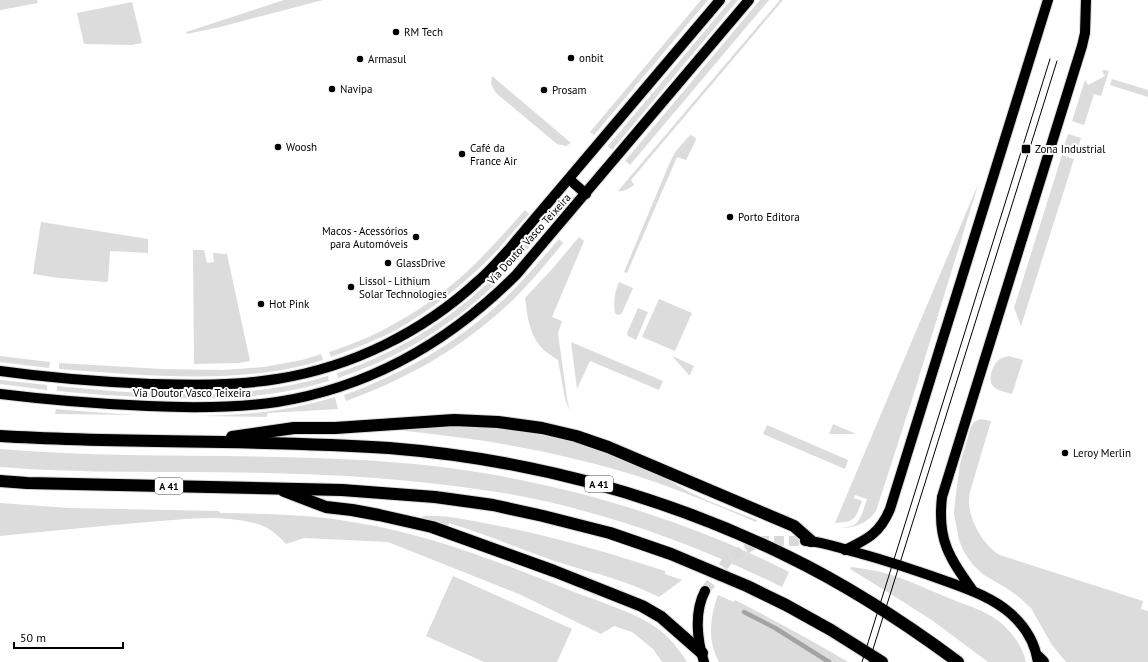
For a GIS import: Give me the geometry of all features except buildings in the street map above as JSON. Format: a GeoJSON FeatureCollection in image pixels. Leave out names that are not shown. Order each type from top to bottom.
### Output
{"type":"FeatureCollection","features":[{"type":"Feature","properties":{"kind":"highway"},"geometry":{"type":"LineString","coordinates":[[198,442],[294,428],[335,428],[454,420],[498,422],[542,428],[576,436],[608,447],[794,526],[808,541]]}},
{"type":"Feature","properties":{"kind":"highway","name":"A 41"},"geometry":{"type":"LineString","coordinates":[[0,436],[70,440],[325,445],[422,451],[516,465],[556,474],[612,488],[662,504],[714,523],[788,557],[846,588],[896,618],[958,662]]}},
{"type":"Feature","properties":{"kind":"highway","name":"A 41"},"geometry":{"type":"LineString","coordinates":[[0,481],[342,490],[435,497],[494,505],[603,531],[671,554],[747,586],[786,605],[831,630],[882,662]]}},
{"type":"Feature","properties":{"kind":"highway"},"geometry":{"type":"LineString","coordinates":[[276,488],[326,507],[379,515],[432,527],[554,571],[642,606],[661,617],[703,657]]}},
{"type":"Feature","properties":{"kind":"main road","name":"Via Doutor Vasco Teixeira"},"geometry":{"type":"LineString","coordinates":[[0,371],[139,384],[226,385],[278,379],[302,374],[352,360],[384,346],[403,336],[442,310],[478,281],[510,248],[720,0]]}},
{"type":"Feature","properties":{"kind":"main road","name":"Via Doutor Vasco Teixeira"},"geometry":{"type":"LineString","coordinates":[[0,394],[51,400],[171,407],[256,405],[278,402],[337,388],[391,367],[430,346],[463,323],[496,295],[516,275],[749,0]]}},
{"type":"Feature","properties":{"kind":"main road"},"geometry":{"type":"LineString","coordinates":[[845,550],[876,532],[884,523],[890,509],[1048,0]]}},
{"type":"Feature","properties":{"kind":"main road"},"geometry":{"type":"LineString","coordinates":[[973,591],[953,563],[944,542],[941,530],[940,512],[942,496],[1082,46],[1085,33],[1086,0]]}},
{"type":"Feature","properties":{"kind":"main road"},"geometry":{"type":"LineString","coordinates":[[569,179],[586,194]]}},
{"type":"Feature","properties":{"kind":"main road"},"geometry":{"type":"LineString","coordinates":[[808,541],[881,559],[936,577],[973,591],[994,601],[1022,624],[1031,639],[1040,660]]}},
{"type":"Feature","properties":{"kind":"main road"},"geometry":{"type":"LineString","coordinates":[[703,657],[698,636],[698,616],[706,591]]}},
{"type":"Feature","properties":{"kind":"shaded area"},"geometry":{"type":"Polygon","coordinates":[[[0,0],[37,0],[38,3],[0,10],[0,0]]]}},
{"type":"Feature","properties":{"kind":"shaded area"},"geometry":{"type":"Polygon","coordinates":[[[284,0],[323,0],[220,27],[187,34],[186,32],[284,0]]]}},
{"type":"Feature","properties":{"kind":"shaded area"},"geometry":{"type":"Polygon","coordinates":[[[701,0],[708,0],[594,135],[590,132],[701,0]]]}},
{"type":"Feature","properties":{"kind":"shaded area"},"geometry":{"type":"Polygon","coordinates":[[[731,0],[738,0],[612,150],[608,146],[731,0]]]}},
{"type":"Feature","properties":{"kind":"shaded area"},"geometry":{"type":"Polygon","coordinates":[[[760,0],[769,0],[630,165],[625,161],[760,0]]]}},
{"type":"Feature","properties":{"kind":"shaded area"},"geometry":{"type":"Polygon","coordinates":[[[780,0],[783,0],[631,180],[634,185],[625,190],[618,191],[780,0]]]}},
{"type":"Feature","properties":{"kind":"shaded area"},"geometry":{"type":"Polygon","coordinates":[[[132,2],[142,43],[132,45],[84,44],[77,13],[132,2]]]}},
{"type":"Feature","properties":{"kind":"shaded area"},"geometry":{"type":"Polygon","coordinates":[[[1102,71],[1109,71],[1101,96],[1094,94],[1084,125],[1072,121],[1085,80],[1088,85],[1105,76],[1102,71]]]}},
{"type":"Feature","properties":{"kind":"shaded area"},"geometry":{"type":"Polygon","coordinates":[[[492,76],[571,143],[566,146],[557,144],[496,93],[491,84],[492,76]]]}},
{"type":"Feature","properties":{"kind":"shaded area"},"geometry":{"type":"Polygon","coordinates":[[[1112,79],[1148,90],[1148,97],[1110,85],[1112,79]]]}},
{"type":"Feature","properties":{"kind":"shaded area"},"geometry":{"type":"Polygon","coordinates":[[[1068,134],[1081,138],[1077,150],[1064,146],[1068,134]]]}},
{"type":"Feature","properties":{"kind":"shaded area"},"geometry":{"type":"Polygon","coordinates":[[[690,135],[695,137],[696,140],[686,160],[677,157],[627,273],[624,272],[670,162],[676,151],[690,135]]]}},
{"type":"Feature","properties":{"kind":"shaded area"},"geometry":{"type":"Polygon","coordinates":[[[1062,155],[1074,159],[1021,326],[1014,308],[1062,155]]]}},
{"type":"Feature","properties":{"kind":"shaded area"},"geometry":{"type":"Polygon","coordinates":[[[979,182],[876,511],[869,519],[861,524],[841,528],[854,525],[862,514],[867,499],[855,495],[854,498],[862,501],[856,516],[847,522],[835,523],[979,182]]]}},
{"type":"Feature","properties":{"kind":"shaded area"},"geometry":{"type":"Polygon","coordinates":[[[525,210],[529,214],[488,260],[424,313],[396,330],[331,357],[329,352],[369,337],[387,328],[441,294],[473,266],[525,210]]]}},
{"type":"Feature","properties":{"kind":"shaded area"},"geometry":{"type":"Polygon","coordinates":[[[41,222],[148,239],[148,253],[110,251],[108,281],[106,282],[33,274],[41,222]]]}},
{"type":"Feature","properties":{"kind":"shaded area"},"geometry":{"type":"Polygon","coordinates":[[[541,224],[545,228],[518,260],[484,295],[446,325],[405,350],[361,370],[338,378],[337,373],[384,354],[406,343],[448,316],[487,284],[519,251],[541,224]]]}},
{"type":"Feature","properties":{"kind":"shaded area"},"geometry":{"type":"Polygon","coordinates":[[[579,237],[584,241],[552,317],[562,321],[558,333],[570,411],[565,399],[558,360],[542,348],[536,341],[529,323],[525,298],[579,237]]]}},
{"type":"Feature","properties":{"kind":"shaded area"},"geometry":{"type":"Polygon","coordinates":[[[559,239],[563,243],[545,265],[495,317],[435,360],[392,382],[346,401],[344,395],[366,387],[408,367],[428,356],[467,330],[503,300],[559,239]]]}},
{"type":"Feature","properties":{"kind":"shaded area"},"geometry":{"type":"Polygon","coordinates":[[[193,250],[204,250],[207,263],[214,262],[213,253],[227,254],[250,361],[238,363],[194,364],[193,250]]]}},
{"type":"Feature","properties":{"kind":"shaded area"},"geometry":{"type":"Polygon","coordinates":[[[619,282],[633,288],[622,313],[618,315],[615,313],[614,301],[619,282]]]}},
{"type":"Feature","properties":{"kind":"shaded area"},"geometry":{"type":"Polygon","coordinates":[[[659,299],[692,313],[675,351],[642,337],[659,299]]]}},
{"type":"Feature","properties":{"kind":"shaded area"},"geometry":{"type":"Polygon","coordinates":[[[638,308],[648,312],[636,340],[628,336],[627,333],[638,308]]]}},
{"type":"Feature","properties":{"kind":"shaded area"},"geometry":{"type":"Polygon","coordinates":[[[571,342],[663,381],[659,390],[590,361],[577,389],[571,342]]]}},
{"type":"Feature","properties":{"kind":"shaded area"},"geometry":{"type":"Polygon","coordinates":[[[321,354],[323,360],[292,368],[226,376],[158,376],[59,369],[59,363],[162,369],[224,370],[264,367],[302,360],[321,354]]]}},
{"type":"Feature","properties":{"kind":"shaded area"},"geometry":{"type":"Polygon","coordinates":[[[0,356],[50,362],[49,368],[0,362],[0,356]]]}},
{"type":"Feature","properties":{"kind":"shaded area"},"geometry":{"type":"Polygon","coordinates":[[[672,356],[694,366],[690,375],[689,375],[672,356]]]}},
{"type":"Feature","properties":{"kind":"shaded area"},"geometry":{"type":"Polygon","coordinates":[[[1009,356],[1023,360],[1012,394],[996,388],[991,381],[991,372],[997,361],[1001,358],[1009,356]]]}},
{"type":"Feature","properties":{"kind":"shaded area"},"geometry":{"type":"Polygon","coordinates":[[[328,376],[329,381],[301,388],[271,394],[236,398],[155,397],[57,391],[57,386],[159,394],[227,393],[261,390],[328,376]]]}},
{"type":"Feature","properties":{"kind":"shaded area"},"geometry":{"type":"Polygon","coordinates":[[[0,380],[47,385],[47,390],[0,384],[0,380]]]}},
{"type":"Feature","properties":{"kind":"shaded area"},"geometry":{"type":"Polygon","coordinates":[[[335,397],[338,409],[268,413],[266,417],[200,416],[235,415],[285,409],[335,397]]]}},
{"type":"Feature","properties":{"kind":"shaded area"},"geometry":{"type":"Polygon","coordinates":[[[56,409],[91,412],[136,415],[55,414],[56,409]]]}},
{"type":"Feature","properties":{"kind":"shaded area"},"geometry":{"type":"Polygon","coordinates":[[[980,419],[991,421],[969,497],[970,512],[979,533],[989,546],[1000,555],[1143,601],[1141,609],[1148,611],[1148,662],[1066,662],[1052,645],[1031,608],[1008,589],[984,575],[973,565],[964,552],[959,540],[954,514],[955,501],[960,464],[971,427],[974,422],[980,419]]]}},
{"type":"Feature","properties":{"kind":"shaded area"},"geometry":{"type":"Polygon","coordinates":[[[833,424],[856,434],[829,434],[833,424]]]}},
{"type":"Feature","properties":{"kind":"shaded area"},"geometry":{"type":"Polygon","coordinates":[[[767,425],[848,460],[845,469],[763,434],[767,425]]]}},
{"type":"Feature","properties":{"kind":"shaded area"},"geometry":{"type":"Polygon","coordinates":[[[475,426],[509,429],[551,436],[588,445],[669,480],[723,507],[757,520],[756,522],[649,480],[598,464],[504,444],[405,430],[475,426]]]}},
{"type":"Feature","properties":{"kind":"shaded area"},"geometry":{"type":"Polygon","coordinates":[[[0,449],[54,453],[326,458],[380,461],[471,471],[546,485],[583,494],[656,516],[735,546],[789,572],[782,587],[679,542],[607,517],[571,507],[497,492],[448,485],[350,476],[263,473],[113,472],[0,467],[0,449]]]}},
{"type":"Feature","properties":{"kind":"shaded area"},"geometry":{"type":"Polygon","coordinates":[[[0,503],[69,508],[219,511],[220,513],[303,516],[336,519],[381,527],[437,542],[492,560],[627,612],[657,628],[674,644],[687,662],[662,662],[653,649],[632,632],[614,626],[601,634],[519,594],[388,542],[304,538],[286,544],[272,531],[259,524],[241,520],[215,518],[175,520],[0,536],[0,503]]]}},
{"type":"Feature","properties":{"kind":"shaded area"},"geometry":{"type":"Polygon","coordinates":[[[423,516],[440,516],[465,519],[556,539],[665,571],[665,574],[682,580],[659,597],[624,582],[564,564],[449,523],[448,526],[422,518],[423,516]]]}},
{"type":"Feature","properties":{"kind":"shaded area"},"geometry":{"type":"Polygon","coordinates":[[[851,567],[881,572],[900,578],[987,614],[1002,624],[1011,633],[1019,644],[1026,662],[988,662],[933,621],[850,569],[851,567]]]}},
{"type":"Feature","properties":{"kind":"shaded area"},"geometry":{"type":"Polygon","coordinates":[[[453,576],[572,629],[557,662],[484,662],[426,636],[453,576]]]}},
{"type":"Feature","properties":{"kind":"shaded area"},"geometry":{"type":"Polygon","coordinates":[[[718,595],[734,602],[735,600],[848,662],[719,662],[715,654],[711,637],[713,612],[718,595]]]}},
{"type":"Feature","properties":{"kind":"waterway"},"geometry":{"type":"LineString","coordinates":[[744,612],[775,628],[829,662]]}},
{"type":"Feature","properties":{"kind":"tunnel"},"geometry":{"type":"LineString","coordinates":[[705,591],[730,557],[761,541],[805,541]]}},
{"type":"Feature","properties":{"kind":"tram line"},"geometry":{"type":"LineString","coordinates":[[862,662],[1050,59]]}},
{"type":"Feature","properties":{"kind":"tram line"},"geometry":{"type":"LineString","coordinates":[[869,662],[1057,61]]}},
{"type":"Feature","properties":{"kind":"place","name":"RM Tech"},"geometry":{"type":"Point","coordinates":[396,32]}},
{"type":"Feature","properties":{"kind":"place","name":"onbit"},"geometry":{"type":"Point","coordinates":[571,58]}},
{"type":"Feature","properties":{"kind":"place","name":"Armasul"},"geometry":{"type":"Point","coordinates":[360,59]}},
{"type":"Feature","properties":{"kind":"place","name":"Navipa"},"geometry":{"type":"Point","coordinates":[332,89]}},
{"type":"Feature","properties":{"kind":"place","name":"Prosam"},"geometry":{"type":"Point","coordinates":[544,90]}},
{"type":"Feature","properties":{"kind":"place","name":"Woosh"},"geometry":{"type":"Point","coordinates":[278,147]}},
{"type":"Feature","properties":{"kind":"place","name":"Zona Industrial"},"geometry":{"type":"Point","coordinates":[1026,149]}},
{"type":"Feature","properties":{"kind":"place","name":"Café da France Air"},"geometry":{"type":"Point","coordinates":[462,154]}},
{"type":"Feature","properties":{"kind":"place","name":"Porto Editora"},"geometry":{"type":"Point","coordinates":[730,217]}},
{"type":"Feature","properties":{"kind":"place","name":"Macos - Acessórios para Automóveis"},"geometry":{"type":"Point","coordinates":[416,237]}},
{"type":"Feature","properties":{"kind":"place","name":"GlassDrive"},"geometry":{"type":"Point","coordinates":[388,263]}},
{"type":"Feature","properties":{"kind":"place","name":"Lissol - Lithium Solar Technologies"},"geometry":{"type":"Point","coordinates":[351,287]}},
{"type":"Feature","properties":{"kind":"place","name":"Hot Pink"},"geometry":{"type":"Point","coordinates":[261,304]}},
{"type":"Feature","properties":{"kind":"place","name":"Leroy Merlin"},"geometry":{"type":"Point","coordinates":[1065,453]}}]}
